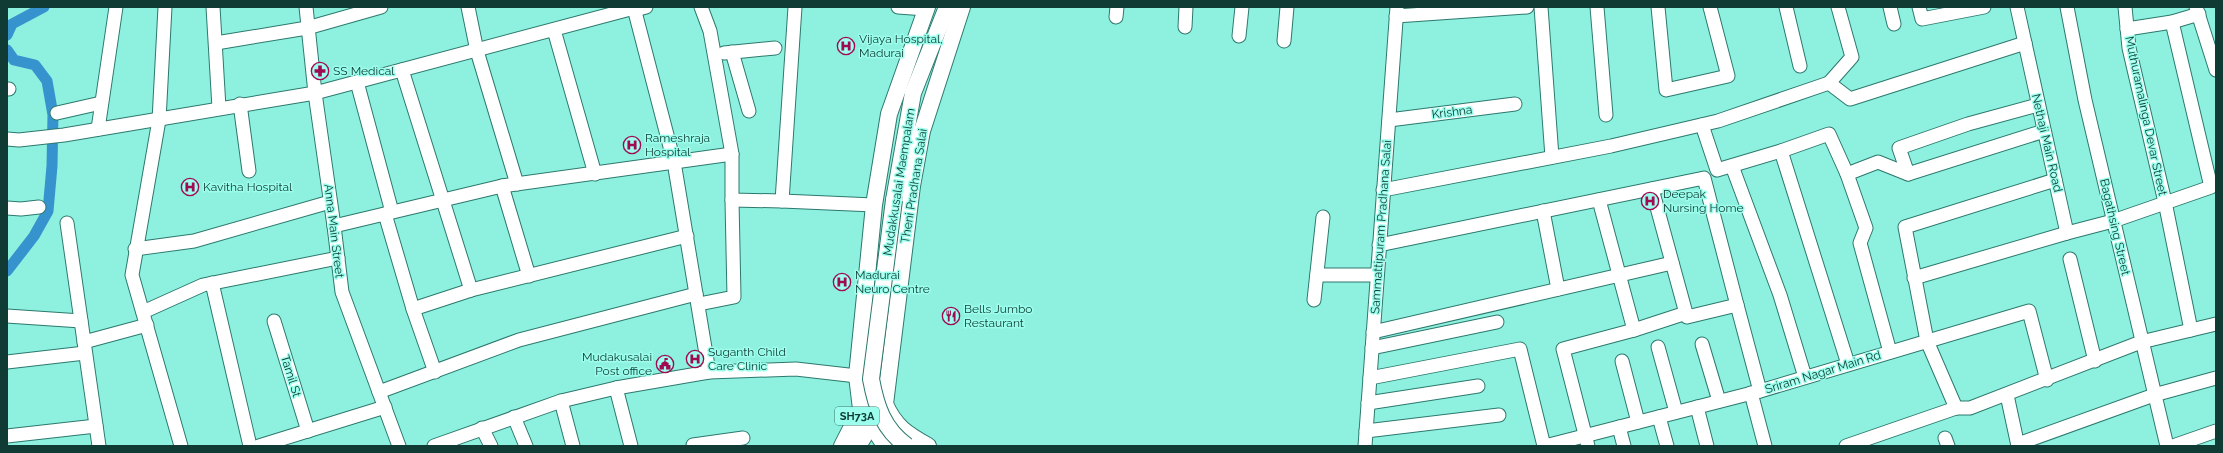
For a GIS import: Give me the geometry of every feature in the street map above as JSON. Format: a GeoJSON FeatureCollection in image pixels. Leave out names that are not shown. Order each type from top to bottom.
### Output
{"type":"FeatureCollection","features":[{"type":"Feature","properties":{"kind":"main road","name":"Mudakkusalai Maempalam"},"geometry":{"type":"LineString","coordinates":[[907,446],[895,437],[885,424],[876,405],[871,379],[894,200],[913,93],[947,7]]}},
{"type":"Feature","properties":{"kind":"main road","name":"Theni Pradhana Salai"},"geometry":{"type":"LineString","coordinates":[[885,404],[911,192],[922,131],[962,7]]}},
{"type":"Feature","properties":{"kind":"main road"},"geometry":{"type":"LineString","coordinates":[[889,446],[882,441],[861,409],[857,376],[874,205],[889,114],[926,8]]}},
{"type":"Feature","properties":{"kind":"main road"},"geometry":{"type":"LineString","coordinates":[[885,404],[890,414],[902,430],[928,446]]}},
{"type":"Feature","properties":{"kind":"main road","name":"SH73A"},"geometry":{"type":"LineString","coordinates":[[842,446],[861,409],[885,404]]}},
{"type":"Feature","properties":{"kind":"main road","name":"SH73A"},"geometry":{"type":"LineString","coordinates":[[858,446],[870,424],[885,404]]}},
{"type":"Feature","properties":{"kind":"street"},"geometry":{"type":"LineString","coordinates":[[98,129],[116,7]]}},
{"type":"Feature","properties":{"kind":"street"},"geometry":{"type":"LineString","coordinates":[[165,7],[159,120],[135,249],[132,275],[181,446]]}},
{"type":"Feature","properties":{"kind":"street"},"geometry":{"type":"LineString","coordinates":[[214,7],[220,108]]}},
{"type":"Feature","properties":{"kind":"street","name":"Anna Main Street"},"geometry":{"type":"LineString","coordinates":[[306,7],[315,93],[342,292],[399,446]]}},
{"type":"Feature","properties":{"kind":"street"},"geometry":{"type":"LineString","coordinates":[[216,43],[307,28],[381,7]]}},
{"type":"Feature","properties":{"kind":"street"},"geometry":{"type":"LineString","coordinates":[[468,7],[476,51],[517,184]]}},
{"type":"Feature","properties":{"kind":"street"},"geometry":{"type":"LineString","coordinates":[[380,392],[519,340],[698,299],[734,297],[732,154],[710,31],[701,7]]}},
{"type":"Feature","properties":{"kind":"street"},"geometry":{"type":"LineString","coordinates":[[782,201],[795,7]]}},
{"type":"Feature","properties":{"kind":"street"},"geometry":{"type":"LineString","coordinates":[[898,7],[926,8]]}},
{"type":"Feature","properties":{"kind":"street"},"geometry":{"type":"LineString","coordinates":[[1185,28],[1186,7]]}},
{"type":"Feature","properties":{"kind":"street"},"geometry":{"type":"LineString","coordinates":[[1239,36],[1242,7]]}},
{"type":"Feature","properties":{"kind":"street"},"geometry":{"type":"LineString","coordinates":[[1284,41],[1287,7]]}},
{"type":"Feature","properties":{"kind":"street"},"geometry":{"type":"LineString","coordinates":[[1396,11],[1527,7]]}},
{"type":"Feature","properties":{"kind":"street"},"geometry":{"type":"LineString","coordinates":[[1541,7],[1552,157]]}},
{"type":"Feature","properties":{"kind":"street"},"geometry":{"type":"LineString","coordinates":[[1597,7],[1606,115]]}},
{"type":"Feature","properties":{"kind":"street"},"geometry":{"type":"LineString","coordinates":[[1658,7],[1666,90],[1728,76],[1710,7]]}},
{"type":"Feature","properties":{"kind":"street"},"geometry":{"type":"LineString","coordinates":[[1786,7],[1800,66]]}},
{"type":"Feature","properties":{"kind":"street"},"geometry":{"type":"LineString","coordinates":[[1384,190],[1552,157],[1702,125],[1718,121],[1829,83],[1852,57],[1838,7]]}},
{"type":"Feature","properties":{"kind":"street"},"geometry":{"type":"LineString","coordinates":[[1890,7],[1894,24]]}},
{"type":"Feature","properties":{"kind":"street"},"geometry":{"type":"LineString","coordinates":[[1919,7],[1922,19],[1984,7]]}},
{"type":"Feature","properties":{"kind":"street","name":"Nethaji Main Road"},"geometry":{"type":"LineString","coordinates":[[2017,7],[2067,233]]}},
{"type":"Feature","properties":{"kind":"street","name":"Bagathsing Street"},"geometry":{"type":"LineString","coordinates":[[2067,7],[2085,100],[2141,342],[2167,446]]}},
{"type":"Feature","properties":{"kind":"street","name":"Muthuramalinga Devar Street"},"geometry":{"type":"LineString","coordinates":[[2125,7],[2129,48],[2165,202],[2191,330]]}},
{"type":"Feature","properties":{"kind":"street"},"geometry":{"type":"LineString","coordinates":[[7,139],[43,138],[64,135],[159,120],[240,104],[315,93],[634,8],[640,9],[674,162],[709,372]]}},
{"type":"Feature","properties":{"kind":"street","name":"Sammattipuram Pradhana Salai"},"geometry":{"type":"LineString","coordinates":[[1365,446],[1396,11]]}},
{"type":"Feature","properties":{"kind":"street"},"geometry":{"type":"LineString","coordinates":[[2127,29],[2172,22],[2197,11],[2216,70]]}},
{"type":"Feature","properties":{"kind":"street"},"geometry":{"type":"LineString","coordinates":[[1914,278],[2113,221],[2211,187],[2210,153],[2172,22]]}},
{"type":"Feature","properties":{"kind":"street"},"geometry":{"type":"LineString","coordinates":[[554,30],[595,174]]}},
{"type":"Feature","properties":{"kind":"street"},"geometry":{"type":"LineString","coordinates":[[1829,83],[1850,99],[2025,42]]}},
{"type":"Feature","properties":{"kind":"street"},"geometry":{"type":"LineString","coordinates":[[714,54],[775,48]]}},
{"type":"Feature","properties":{"kind":"street"},"geometry":{"type":"LineString","coordinates":[[732,52],[749,111]]}},
{"type":"Feature","properties":{"kind":"street"},"geometry":{"type":"LineString","coordinates":[[402,70],[441,200],[471,290]]}},
{"type":"Feature","properties":{"kind":"street"},"geometry":{"type":"LineString","coordinates":[[357,82],[413,309],[434,372]]}},
{"type":"Feature","properties":{"kind":"street"},"geometry":{"type":"LineString","coordinates":[[57,113],[101,103]]}},
{"type":"Feature","properties":{"kind":"street"},"geometry":{"type":"LineString","coordinates":[[240,104],[249,171]]}},
{"type":"Feature","properties":{"kind":"street","name":"Krishna"},"geometry":{"type":"LineString","coordinates":[[1389,120],[1515,104]]}},
{"type":"Feature","properties":{"kind":"street"},"geometry":{"type":"LineString","coordinates":[[1908,174],[1899,148],[1968,124],[2038,105]]}},
{"type":"Feature","properties":{"kind":"street"},"geometry":{"type":"LineString","coordinates":[[1702,125],[1717,170],[1781,151],[1829,134],[1847,174],[1866,228],[1860,243],[1890,352]]}},
{"type":"Feature","properties":{"kind":"street"},"geometry":{"type":"LineString","coordinates":[[1847,174],[1878,162],[1908,174],[2044,131]]}},
{"type":"Feature","properties":{"kind":"street"},"geometry":{"type":"LineString","coordinates":[[1781,151],[1848,364]]}},
{"type":"Feature","properties":{"kind":"street"},"geometry":{"type":"LineString","coordinates":[[334,226],[502,186],[732,154]]}},
{"type":"Feature","properties":{"kind":"street"},"geometry":{"type":"LineString","coordinates":[[1732,166],[1780,295],[1805,377]]}},
{"type":"Feature","properties":{"kind":"street"},"geometry":{"type":"LineString","coordinates":[[1380,245],[1704,178],[1737,305],[1765,446]]}},
{"type":"Feature","properties":{"kind":"street"},"geometry":{"type":"LineString","coordinates":[[1956,408],[1927,341],[1904,227],[2055,180]]}},
{"type":"Feature","properties":{"kind":"street"},"geometry":{"type":"LineString","coordinates":[[502,186],[529,276]]}},
{"type":"Feature","properties":{"kind":"street"},"geometry":{"type":"LineString","coordinates":[[1652,189],[1687,317],[1737,305]]}},
{"type":"Feature","properties":{"kind":"street"},"geometry":{"type":"LineString","coordinates":[[732,200],[874,205]]}},
{"type":"Feature","properties":{"kind":"street"},"geometry":{"type":"LineString","coordinates":[[1599,200],[1621,276],[1634,330]]}},
{"type":"Feature","properties":{"kind":"street"},"geometry":{"type":"LineString","coordinates":[[135,249],[194,241],[330,202]]}},
{"type":"Feature","properties":{"kind":"street"},"geometry":{"type":"LineString","coordinates":[[7,208],[21,209],[39,207]]}},
{"type":"Feature","properties":{"kind":"street"},"geometry":{"type":"LineString","coordinates":[[1544,211],[1558,289]]}},
{"type":"Feature","properties":{"kind":"street"},"geometry":{"type":"LineString","coordinates":[[1314,300],[1323,217]]}},
{"type":"Feature","properties":{"kind":"street"},"geometry":{"type":"LineString","coordinates":[[67,223],[99,446]]}},
{"type":"Feature","properties":{"kind":"street"},"geometry":{"type":"LineString","coordinates":[[413,309],[471,290],[687,236]]}},
{"type":"Feature","properties":{"kind":"street"},"geometry":{"type":"LineString","coordinates":[[143,312],[202,285],[338,258]]}},
{"type":"Feature","properties":{"kind":"street"},"geometry":{"type":"LineString","coordinates":[[2070,259],[2095,361]]}},
{"type":"Feature","properties":{"kind":"street"},"geometry":{"type":"LineString","coordinates":[[1373,332],[1672,263]]}},
{"type":"Feature","properties":{"kind":"street"},"geometry":{"type":"LineString","coordinates":[[1317,275],[1377,275]]}},
{"type":"Feature","properties":{"kind":"street"},"geometry":{"type":"LineString","coordinates":[[212,283],[250,446]]}},
{"type":"Feature","properties":{"kind":"street","name":"Sriram Nagar Main Rd"},"geometry":{"type":"LineString","coordinates":[[1545,446],[1587,441],[1619,427],[1755,392],[2029,311],[2047,380]]}},
{"type":"Feature","properties":{"kind":"street"},"geometry":{"type":"LineString","coordinates":[[1587,441],[1563,349],[1634,330],[1686,313]]}},
{"type":"Feature","properties":{"kind":"street"},"geometry":{"type":"LineString","coordinates":[[7,316],[81,321]]}},
{"type":"Feature","properties":{"kind":"street","name":"Tamil St"},"geometry":{"type":"LineString","coordinates":[[274,321],[308,431]]}},
{"type":"Feature","properties":{"kind":"street"},"geometry":{"type":"LineString","coordinates":[[1372,348],[1497,322]]}},
{"type":"Feature","properties":{"kind":"street"},"geometry":{"type":"LineString","coordinates":[[1846,446],[1878,441],[1956,408],[1970,408],[2007,395],[2141,342],[2216,324]]}},
{"type":"Feature","properties":{"kind":"street"},"geometry":{"type":"LineString","coordinates":[[7,362],[84,347],[147,325]]}},
{"type":"Feature","properties":{"kind":"street"},"geometry":{"type":"LineString","coordinates":[[1702,344],[1719,401]]}},
{"type":"Feature","properties":{"kind":"street"},"geometry":{"type":"LineString","coordinates":[[1658,347],[1676,412]]}},
{"type":"Feature","properties":{"kind":"street"},"geometry":{"type":"LineString","coordinates":[[1370,378],[1520,349],[1545,446]]}},
{"type":"Feature","properties":{"kind":"street"},"geometry":{"type":"LineString","coordinates":[[1622,361],[1638,422]]}},
{"type":"Feature","properties":{"kind":"street"},"geometry":{"type":"LineString","coordinates":[[434,446],[561,401],[616,388],[709,372],[796,369],[857,376]]}},
{"type":"Feature","properties":{"kind":"street"},"geometry":{"type":"LineString","coordinates":[[2007,395],[2018,445],[2154,395],[2216,378]]}},
{"type":"Feature","properties":{"kind":"street"},"geometry":{"type":"LineString","coordinates":[[1368,403],[1478,386]]}},
{"type":"Feature","properties":{"kind":"street"},"geometry":{"type":"LineString","coordinates":[[616,388],[631,446]]}},
{"type":"Feature","properties":{"kind":"street"},"geometry":{"type":"LineString","coordinates":[[561,401],[573,446]]}},
{"type":"Feature","properties":{"kind":"street"},"geometry":{"type":"LineString","coordinates":[[259,446],[296,440],[308,431],[385,407]]}},
{"type":"Feature","properties":{"kind":"street"},"geometry":{"type":"LineString","coordinates":[[1697,407],[1707,446]]}},
{"type":"Feature","properties":{"kind":"street"},"geometry":{"type":"LineString","coordinates":[[1366,431],[1499,415]]}},
{"type":"Feature","properties":{"kind":"street"},"geometry":{"type":"LineString","coordinates":[[514,417],[526,446]]}},
{"type":"Feature","properties":{"kind":"street"},"geometry":{"type":"LineString","coordinates":[[1659,417],[1667,446]]}},
{"type":"Feature","properties":{"kind":"street"},"geometry":{"type":"LineString","coordinates":[[7,436],[96,426]]}},
{"type":"Feature","properties":{"kind":"street"},"geometry":{"type":"LineString","coordinates":[[1619,427],[1624,446]]}},
{"type":"Feature","properties":{"kind":"street"},"geometry":{"type":"LineString","coordinates":[[482,428],[491,446]]}},
{"type":"Feature","properties":{"kind":"street"},"geometry":{"type":"LineString","coordinates":[[2173,446],[2216,431]]}},
{"type":"Feature","properties":{"kind":"street"},"geometry":{"type":"LineString","coordinates":[[692,446],[744,438]]}},
{"type":"Feature","properties":{"kind":"waterway"},"geometry":{"type":"LineString","coordinates":[[7,35],[12,24],[44,7]]}},
{"type":"Feature","properties":{"kind":"waterway"},"geometry":{"type":"LineString","coordinates":[[7,50],[14,60],[35,65],[47,81],[53,115],[52,166],[48,211],[34,236],[7,271]]}},
{"type":"Feature","properties":{"kind":"place","name":"Vijaya Hospital, Madurai"},"geometry":{"type":"Point","coordinates":[846,46]}},
{"type":"Feature","properties":{"kind":"place","name":"SS Medical"},"geometry":{"type":"Point","coordinates":[320,71]}},
{"type":"Feature","properties":{"kind":"place","name":"Rameshraja Hospital"},"geometry":{"type":"Point","coordinates":[632,145]}},
{"type":"Feature","properties":{"kind":"place","name":"Kavitha Hospital"},"geometry":{"type":"Point","coordinates":[190,187]}},
{"type":"Feature","properties":{"kind":"place","name":"Deepak Nursing Home"},"geometry":{"type":"Point","coordinates":[1650,201]}},
{"type":"Feature","properties":{"kind":"place","name":"Madurai Neuro Centre"},"geometry":{"type":"Point","coordinates":[842,282]}},
{"type":"Feature","properties":{"kind":"place","name":"Bells Jumbo Restaurant"},"geometry":{"type":"Point","coordinates":[951,316]}},
{"type":"Feature","properties":{"kind":"place","name":"Suganth Child Care Clinic"},"geometry":{"type":"Point","coordinates":[695,359]}},
{"type":"Feature","properties":{"kind":"place","name":"Mudakusalai Post office"},"geometry":{"type":"Point","coordinates":[665,364]}}]}
